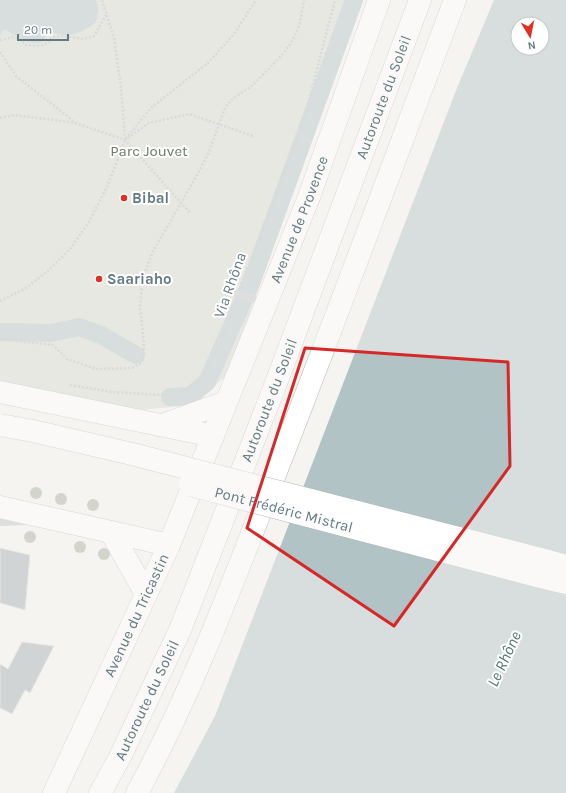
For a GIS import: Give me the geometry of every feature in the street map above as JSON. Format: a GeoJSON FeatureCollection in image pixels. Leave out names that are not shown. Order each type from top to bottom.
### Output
{"type":"FeatureCollection","features":[{"type":"Feature","properties":{"kind":"main road","name":"Avenue de Provence"},"geometry":{"type":"LineString","coordinates":[[213,436],[309,197],[379,0]]}},
{"type":"Feature","properties":{"kind":"main road","name":"Autoroute du Soleil"},"geometry":{"type":"LineString","coordinates":[[100,793],[120,757],[180,630],[278,378],[420,0]]}},
{"type":"Feature","properties":{"kind":"main road"},"geometry":{"type":"LineString","coordinates":[[136,793],[150,768],[211,639],[308,392],[455,0]]}},
{"type":"Feature","properties":{"kind":"main road"},"geometry":{"type":"LineString","coordinates":[[0,392],[213,436]]}},
{"type":"Feature","properties":{"kind":"main road"},"geometry":{"type":"LineString","coordinates":[[160,426],[226,402]]}},
{"type":"Feature","properties":{"kind":"main road","name":"Pont Frédéric Mistral"},"geometry":{"type":"LineString","coordinates":[[0,425],[33,431],[140,456],[552,568],[566,583]]}},
{"type":"Feature","properties":{"kind":"main road","name":"Avenue du Tricastin"},"geometry":{"type":"LineString","coordinates":[[54,793],[169,544],[213,436]]}},
{"type":"Feature","properties":{"kind":"main road","name":"Pont Frédéric Mistral"},"geometry":{"type":"LineString","coordinates":[[0,440],[47,448],[552,568]]}},
{"type":"Feature","properties":{"kind":"main road"},"geometry":{"type":"LineString","coordinates":[[0,507],[169,544]]}},
{"type":"Feature","properties":{"kind":"main road"},"geometry":{"type":"LineString","coordinates":[[111,532],[146,594]]}},
{"type":"Feature","properties":{"kind":"lane"},"geometry":{"type":"LineString","coordinates":[[237,294],[267,303]]}},
{"type":"Feature","properties":{"kind":"lane"},"geometry":{"type":"LineString","coordinates":[[0,522],[20,522],[51,518]]}},
{"type":"Feature","properties":{"kind":"path"},"geometry":{"type":"LineString","coordinates":[[102,0],[114,38],[120,80],[125,140]]}},
{"type":"Feature","properties":{"kind":"path"},"geometry":{"type":"LineString","coordinates":[[0,301],[26,288],[49,270],[70,249],[89,222],[107,187],[125,140],[151,108],[209,62],[234,34],[256,0]]}},
{"type":"Feature","properties":{"kind":"path"},"geometry":{"type":"LineString","coordinates":[[0,339],[53,345],[67,359],[96,369],[132,368],[142,363],[144,344],[140,306],[143,277],[153,251],[182,203],[209,152],[225,108],[231,100],[253,85],[284,53],[293,40],[300,23],[304,0]]}},
{"type":"Feature","properties":{"kind":"path","name":"Via Rhôna"},"geometry":{"type":"LineString","coordinates":[[66,384],[112,392],[178,394],[200,381],[220,345],[237,294],[280,189],[302,126],[335,0]]}},
{"type":"Feature","properties":{"kind":"path"},"geometry":{"type":"LineString","coordinates":[[0,40],[13,37],[19,39],[26,45],[40,46],[48,43],[52,37],[64,36],[83,39],[94,36],[106,14]]}},
{"type":"Feature","properties":{"kind":"path"},"geometry":{"type":"LineString","coordinates":[[0,52],[16,76],[76,123]]}},
{"type":"Feature","properties":{"kind":"path"},"geometry":{"type":"LineString","coordinates":[[125,140],[149,123],[189,114],[254,136]]}},
{"type":"Feature","properties":{"kind":"path"},"geometry":{"type":"LineString","coordinates":[[0,118],[14,115],[76,123],[125,140],[191,214]]}},
{"type":"Feature","properties":{"kind":"highlighted area"},"geometry":{"type":"Polygon","coordinates":[[[305,348],[508,362],[510,466],[394,626],[247,528],[305,348]]]}},
{"type":"Feature","properties":{"kind":"green space","name":"Parc Jouvet"},"geometry":{"type":"Polygon","coordinates":[[[0,0],[356,0],[343,54],[228,374],[193,405],[140,410],[0,384],[0,0]]]}},
{"type":"Feature","properties":{"kind":"water"},"geometry":{"type":"Polygon","coordinates":[[[0,0],[96,0],[98,17],[96,22],[81,31],[67,35],[48,32],[43,41],[34,43],[24,40],[4,29],[0,36],[0,0]]]}},
{"type":"Feature","properties":{"kind":"water","name":"Le Rhône"},"geometry":{"type":"Polygon","coordinates":[[[494,0],[566,0],[566,793],[174,793],[215,716],[457,88],[494,0]]]}},
{"type":"Feature","properties":{"kind":"building"},"geometry":{"type":"Polygon","coordinates":[[[0,548],[30,555],[25,610],[0,603],[0,548]]]}},
{"type":"Feature","properties":{"kind":"building"},"geometry":{"type":"Polygon","coordinates":[[[22,642],[54,646],[30,693],[25,690],[12,714],[0,708],[0,664],[8,669],[22,642]]]}},
{"type":"Feature","properties":{"kind":"waterway"},"geometry":{"type":"LineString","coordinates":[[170,397],[190,396],[207,382],[251,283],[354,0]]}},
{"type":"Feature","properties":{"kind":"waterway"},"geometry":{"type":"LineString","coordinates":[[3,332],[51,333],[79,327],[101,335],[136,355]]}},
{"type":"Feature","properties":{"kind":"place","name":"Bibal"},"geometry":{"type":"Point","coordinates":[124,198]}},
{"type":"Feature","properties":{"kind":"place","name":"Saariaho"},"geometry":{"type":"Point","coordinates":[99,279]}}]}
